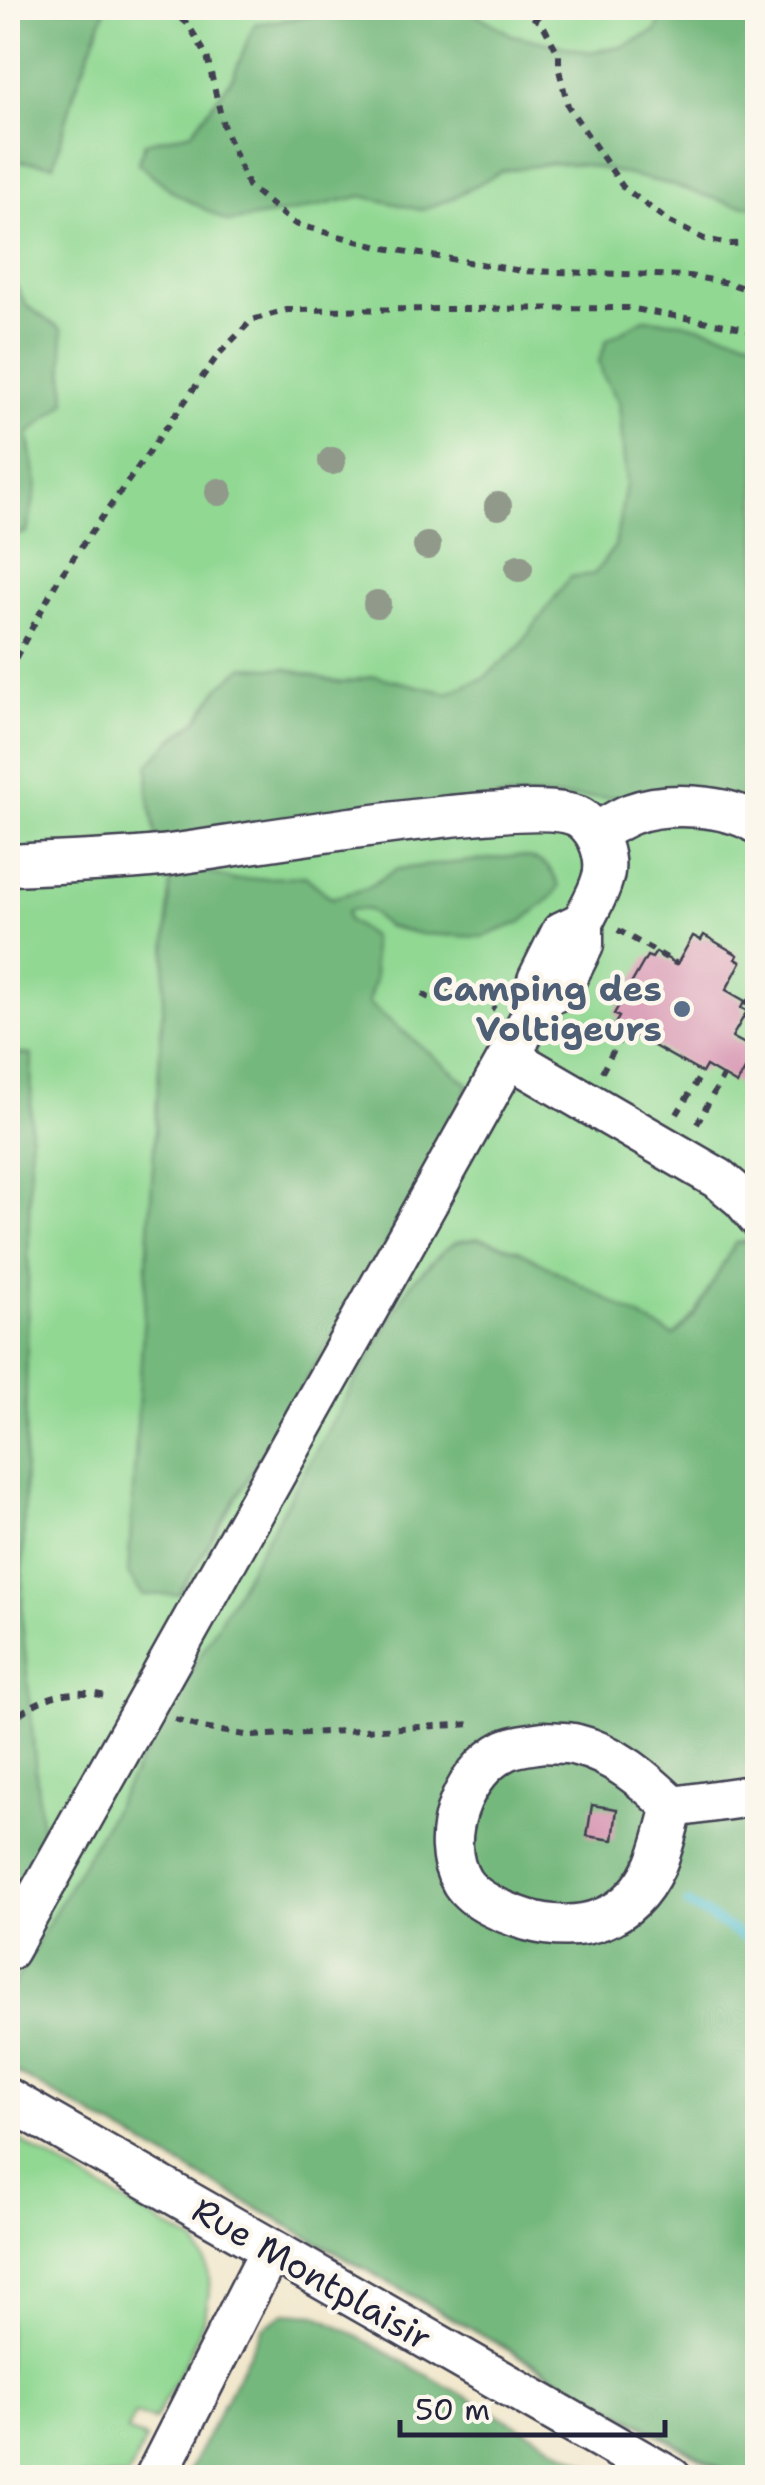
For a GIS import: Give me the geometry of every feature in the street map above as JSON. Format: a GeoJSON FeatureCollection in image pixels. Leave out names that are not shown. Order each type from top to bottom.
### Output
{"type":"FeatureCollection","features":[{"type":"Feature","properties":{"kind":"street"},"geometry":{"type":"LineString","coordinates":[[595,834],[632,814],[693,806],[722,810],[758,824]]}},
{"type":"Feature","properties":{"kind":"street"},"geometry":{"type":"LineString","coordinates":[[8,865],[164,856],[429,818],[528,810],[572,814],[582,819],[600,844],[604,876],[597,924],[560,989],[525,1028],[8,1950]]}},
{"type":"Feature","properties":{"kind":"street"},"geometry":{"type":"LineString","coordinates":[[525,1028],[719,1179],[758,1217]]}},
{"type":"Feature","properties":{"kind":"street"},"geometry":{"type":"LineString","coordinates":[[544,1742],[575,1744],[608,1756],[644,1779],[673,1807],[654,1868],[632,1899],[617,1913],[589,1924],[553,1927],[509,1915],[478,1898],[464,1884],[454,1863],[455,1813],[480,1770],[508,1750],[544,1742]]}},
{"type":"Feature","properties":{"kind":"street"},"geometry":{"type":"LineString","coordinates":[[673,1807],[758,1794]]}},
{"type":"Feature","properties":{"kind":"street","name":"Rue Montplaisir"},"geometry":{"type":"LineString","coordinates":[[8,2099],[670,2478]]}},
{"type":"Feature","properties":{"kind":"street"},"geometry":{"type":"LineString","coordinates":[[156,2478],[270,2250]]}},
{"type":"Feature","properties":{"kind":"path"},"geometry":{"type":"LineString","coordinates":[[170,8],[188,24],[207,56],[223,125],[248,186],[295,224],[379,248],[522,272],[688,276],[728,282],[758,293]]}},
{"type":"Feature","properties":{"kind":"path"},"geometry":{"type":"LineString","coordinates":[[519,8],[542,23],[560,55],[559,70],[568,106],[623,187],[668,221],[704,239],[730,244],[758,243]]}},
{"type":"Feature","properties":{"kind":"path"},"geometry":{"type":"LineString","coordinates":[[8,672],[59,578],[218,354],[252,320],[286,310],[628,308],[758,334]]}},
{"type":"Feature","properties":{"kind":"path"},"geometry":{"type":"LineString","coordinates":[[597,924],[677,964]]}},
{"type":"Feature","properties":{"kind":"path"},"geometry":{"type":"LineString","coordinates":[[422,994],[432,1000],[443,989],[481,1000],[525,1028]]}},
{"type":"Feature","properties":{"kind":"path"},"geometry":{"type":"LineString","coordinates":[[745,1001],[758,1008]]}},
{"type":"Feature","properties":{"kind":"path"},"geometry":{"type":"LineString","coordinates":[[611,1056],[625,1029]]}},
{"type":"Feature","properties":{"kind":"path"},"geometry":{"type":"LineString","coordinates":[[686,1099],[702,1073]]}},
{"type":"Feature","properties":{"kind":"path"},"geometry":{"type":"LineString","coordinates":[[706,1109],[723,1076]]}},
{"type":"Feature","properties":{"kind":"path"},"geometry":{"type":"LineString","coordinates":[[8,1724],[36,1702],[60,1694],[93,1692],[203,1728],[252,1736],[473,1724],[512,1730],[544,1742]]}},
{"type":"Feature","properties":{"kind":"green space"},"geometry":{"type":"Polygon","coordinates":[[[8,8],[757,8],[757,2477],[733,2477],[8,2068],[8,8]]]}},
{"type":"Feature","properties":{"kind":"green space"},"geometry":{"type":"Polygon","coordinates":[[[8,8],[106,8],[74,93],[54,165],[8,160],[8,8]]]}},
{"type":"Feature","properties":{"kind":"green space"},"geometry":{"type":"Polygon","coordinates":[[[399,8],[465,8],[512,35],[589,52],[622,47],[656,31],[665,8],[757,8],[757,207],[732,204],[669,184],[585,165],[552,163],[502,171],[453,198],[421,210],[362,196],[228,222],[173,192],[138,163],[145,143],[192,132],[233,77],[255,24],[399,8]]]}},
{"type":"Feature","properties":{"kind":"green space"},"geometry":{"type":"Polygon","coordinates":[[[8,270],[27,306],[62,330],[66,402],[28,434],[37,484],[27,532],[8,538],[8,270]]]}},
{"type":"Feature","properties":{"kind":"green space"},"geometry":{"type":"Polygon","coordinates":[[[644,319],[682,322],[757,341],[757,807],[638,797],[506,798],[157,841],[148,793],[149,764],[198,720],[220,686],[244,667],[287,669],[341,683],[375,676],[448,693],[484,678],[519,647],[570,577],[594,574],[615,546],[626,484],[619,402],[599,361],[607,340],[644,319]]]}},
{"type":"Feature","properties":{"kind":"green space"},"geometry":{"type":"Polygon","coordinates":[[[518,856],[544,864],[559,887],[522,922],[483,937],[421,934],[386,926],[369,910],[351,909],[347,913],[348,920],[371,936],[375,979],[368,1003],[469,1085],[456,1119],[384,1249],[179,1594],[143,1595],[128,1574],[171,871],[188,867],[234,880],[305,876],[331,898],[365,889],[397,869],[518,856]]]}},
{"type":"Feature","properties":{"kind":"green space"},"geometry":{"type":"Polygon","coordinates":[[[8,1053],[32,1055],[22,1620],[43,1846],[8,1907],[8,1053]]]}},
{"type":"Feature","properties":{"kind":"green space"},"geometry":{"type":"Polygon","coordinates":[[[479,1238],[518,1250],[674,1336],[695,1314],[735,1243],[757,1240],[757,2477],[736,2477],[8,2068],[8,1995],[411,1283],[456,1242],[479,1238]]]}},
{"type":"Feature","properties":{"kind":"green space"},"geometry":{"type":"Polygon","coordinates":[[[8,2134],[195,2243],[206,2264],[208,2302],[202,2323],[154,2420],[135,2414],[127,2431],[146,2439],[127,2477],[8,2477],[8,2134]]]}},
{"type":"Feature","properties":{"kind":"green space"},"geometry":{"type":"Polygon","coordinates":[[[285,2313],[316,2315],[337,2325],[610,2477],[186,2477],[263,2327],[285,2313]]]}},
{"type":"Feature","properties":{"kind":"building"},"geometry":{"type":"Polygon","coordinates":[[[704,935],[738,955],[736,959],[741,962],[726,990],[745,1001],[741,1008],[747,1011],[732,1037],[756,1050],[737,1084],[706,1066],[702,1073],[615,1024],[619,1017],[614,1014],[647,956],[652,958],[656,952],[677,964],[693,936],[701,940],[704,935]]]}},
{"type":"Feature","properties":{"kind":"building"},"geometry":{"type":"Polygon","coordinates":[[[592,1805],[617,1809],[613,1840],[587,1836],[592,1805]]]}},
{"type":"Feature","properties":{"kind":"waterway"},"geometry":{"type":"LineString","coordinates":[[688,1904],[758,1943]]}},
{"type":"Feature","properties":{"kind":"place","name":"Camping des Voltigeurs"},"geometry":{"type":"Point","coordinates":[682,1009]}}]}
